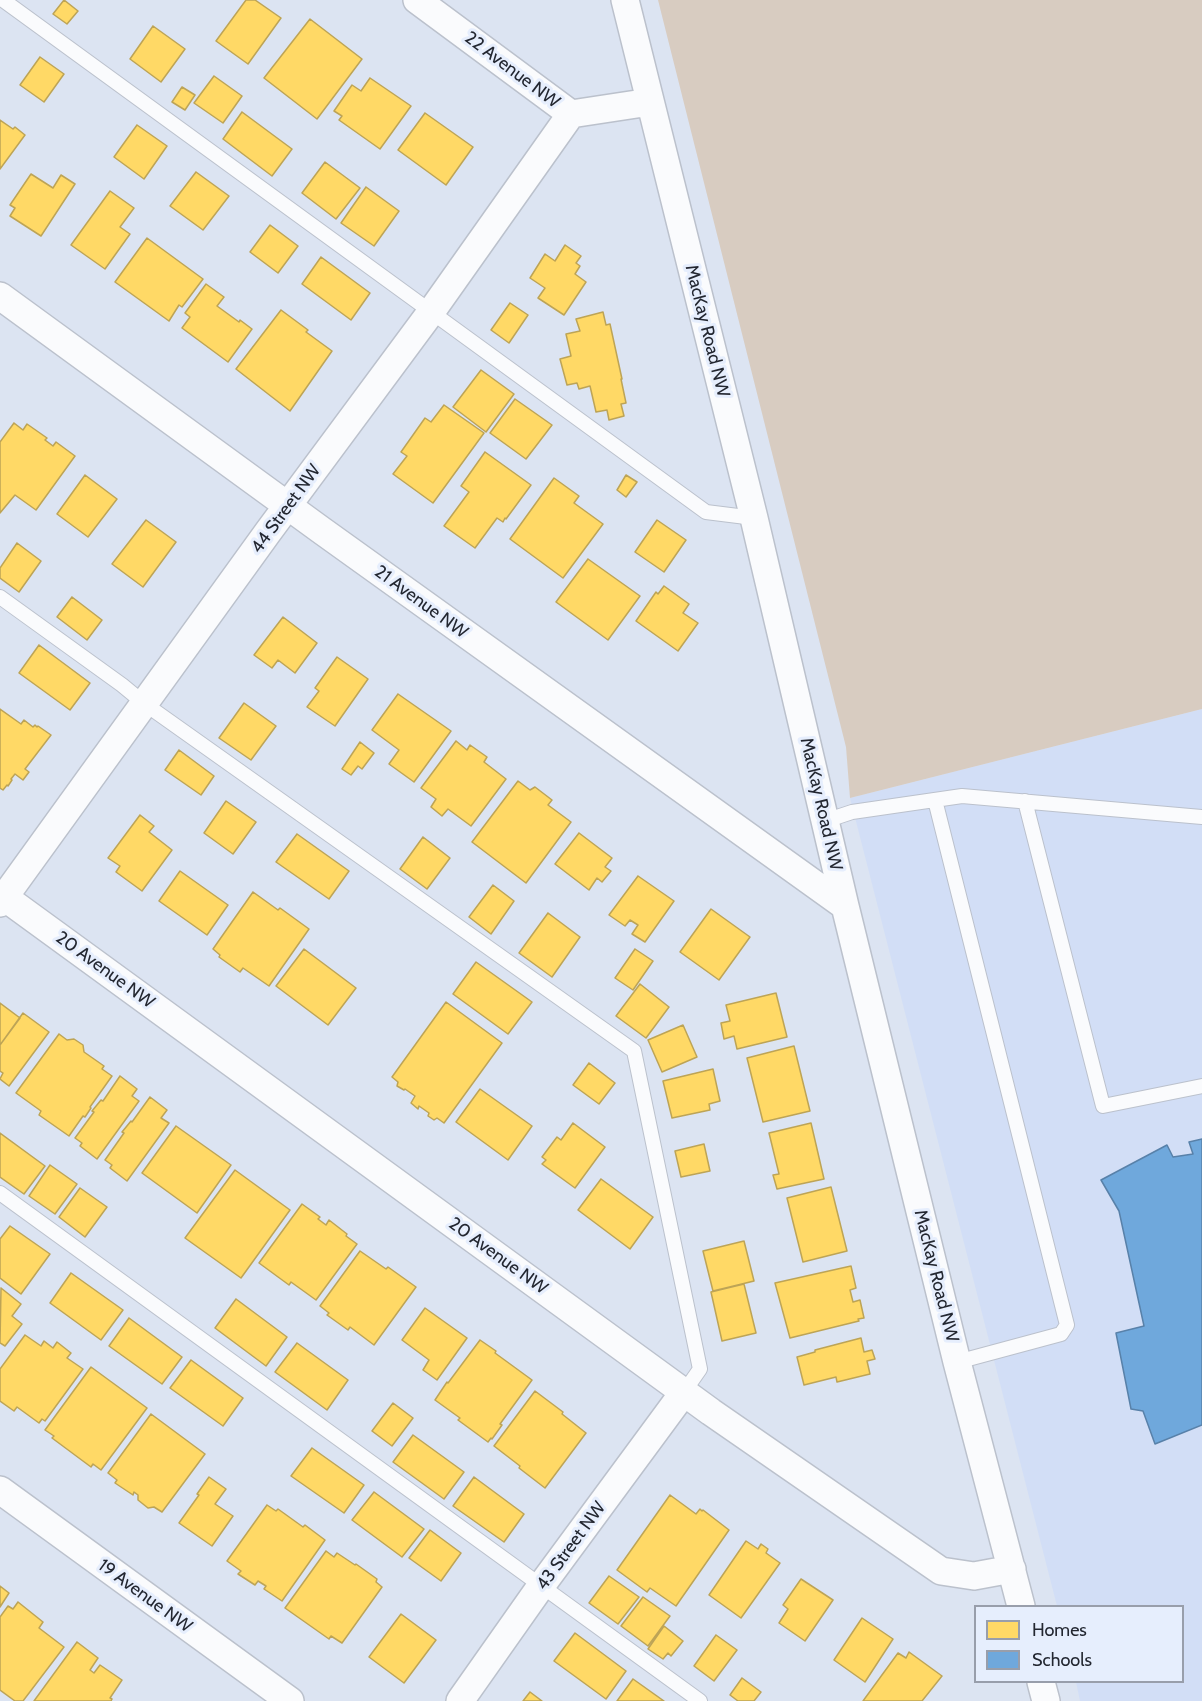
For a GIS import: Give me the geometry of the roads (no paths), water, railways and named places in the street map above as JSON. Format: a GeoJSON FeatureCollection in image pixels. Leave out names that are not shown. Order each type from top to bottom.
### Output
{"type":"FeatureCollection","features":[{"type":"Feature","properties":{"kind":"street","name":"22 Avenue NW"},"geometry":{"type":"LineString","coordinates":[[417,0],[570,114],[650,102]]}},
{"type":"Feature","properties":{"kind":"street","name":"MacKay Road NW"},"geometry":{"type":"LineString","coordinates":[[625,0],[754,518],[845,906],[957,1362],[1021,1605]]}},
{"type":"Feature","properties":{"kind":"street","name":"44 Street NW"},"geometry":{"type":"LineString","coordinates":[[1,898],[430,312],[570,114]]}},
{"type":"Feature","properties":{"kind":"street","name":"21 Avenue NW"},"geometry":{"type":"LineString","coordinates":[[0,296],[845,906]]}},
{"type":"Feature","properties":{"kind":"street","name":"20 Avenue NW"},"geometry":{"type":"LineString","coordinates":[[1,898],[684,1392],[941,1571],[974,1576],[1012,1569]]}},
{"type":"Feature","properties":{"kind":"street","name":"43 Street NW"},"geometry":{"type":"LineString","coordinates":[[460,1701],[541,1586],[684,1392]]}},
{"type":"Feature","properties":{"kind":"street","name":"19 Avenue NW"},"geometry":{"type":"LineString","coordinates":[[0,1490],[290,1701]]}},
{"type":"Feature","properties":{"kind":"street"},"geometry":{"type":"LineString","coordinates":[[1041,1683],[1046,1701]]}},
{"type":"Feature","properties":{"kind":"lane"},"geometry":{"type":"LineString","coordinates":[[3,0],[706,512],[754,518]]}},
{"type":"Feature","properties":{"kind":"lane"},"geometry":{"type":"LineString","coordinates":[[0,597],[145,704],[634,1051],[700,1369],[684,1392]]}},
{"type":"Feature","properties":{"kind":"lane"},"geometry":{"type":"LineString","coordinates":[[825,821],[852,812],[962,796],[1202,817]]}},
{"type":"Feature","properties":{"kind":"lane"},"geometry":{"type":"LineString","coordinates":[[935,800],[1067,1325],[1061,1334],[957,1362]]}},
{"type":"Feature","properties":{"kind":"lane"},"geometry":{"type":"LineString","coordinates":[[1025,801],[1103,1106],[1202,1086]]}},
{"type":"Feature","properties":{"kind":"lane"},"geometry":{"type":"LineString","coordinates":[[0,1193],[700,1701]]}}]}
